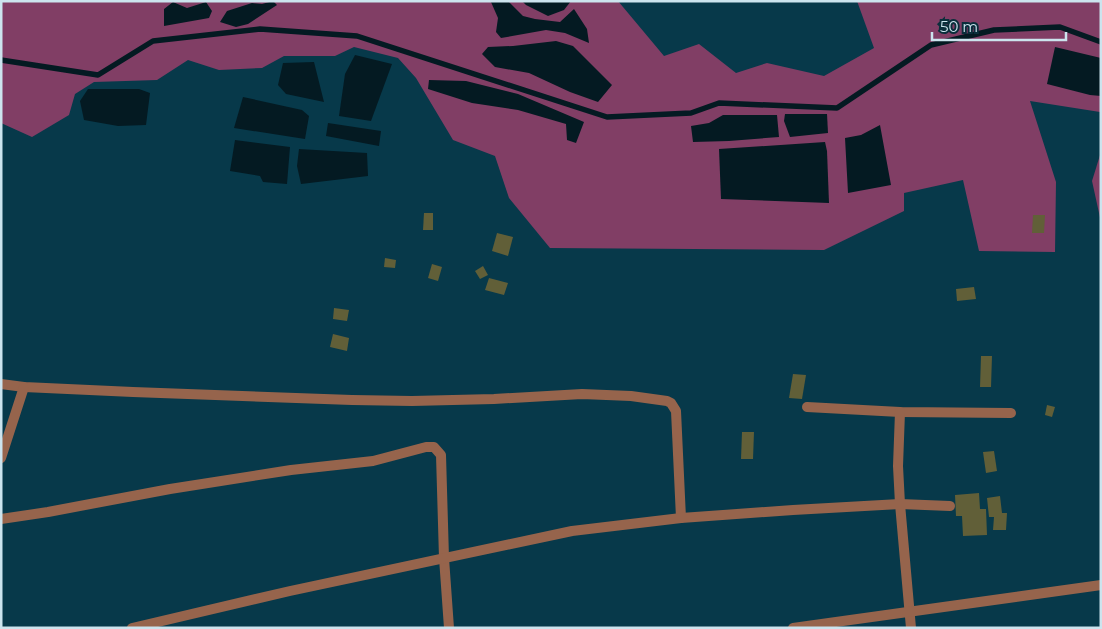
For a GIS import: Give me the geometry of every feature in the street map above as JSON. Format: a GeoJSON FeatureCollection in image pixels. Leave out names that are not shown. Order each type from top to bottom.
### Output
{"type":"FeatureCollection","features":[{"type":"Feature","properties":{"kind":"street"},"geometry":{"type":"LineString","coordinates":[[1,384],[24,387],[352,400],[494,399],[582,394],[631,396],[667,401],[671,403],[676,411],[681,518]]}},
{"type":"Feature","properties":{"kind":"street"},"geometry":{"type":"LineString","coordinates":[[1,458],[24,387]]}},
{"type":"Feature","properties":{"kind":"street"},"geometry":{"type":"LineString","coordinates":[[807,407],[900,412],[1011,413]]}},
{"type":"Feature","properties":{"kind":"street"},"geometry":{"type":"LineString","coordinates":[[900,412],[898,466],[908,612],[911,628]]}},
{"type":"Feature","properties":{"kind":"street"},"geometry":{"type":"LineString","coordinates":[[1,519],[272,473],[373,461],[426,447],[434,447],[442,455],[444,558],[449,628]]}},
{"type":"Feature","properties":{"kind":"street"},"geometry":{"type":"LineString","coordinates":[[132,628],[290,591],[572,531],[681,518],[793,510],[900,504],[950,506]]}},
{"type":"Feature","properties":{"kind":"street"},"geometry":{"type":"LineString","coordinates":[[793,628],[1101,585]]}},
{"type":"Feature","properties":{"kind":"shaded area"},"geometry":{"type":"Polygon","coordinates":[[[1,1],[618,1],[664,56],[699,44],[736,73],[767,63],[824,76],[874,48],[857,1],[1101,1],[1101,114],[1100,112],[1030,101],[1056,182],[1055,252],[979,251],[963,180],[904,193],[904,211],[824,250],[550,248],[509,198],[495,156],[453,140],[416,78],[398,58],[354,47],[335,56],[284,56],[262,68],[219,70],[188,60],[157,80],[94,82],[75,94],[69,115],[32,137],[1,123],[1,1]]]}},
{"type":"Feature","properties":{"kind":"shaded area"},"geometry":{"type":"Polygon","coordinates":[[[1101,152],[1101,222],[1092,181],[1101,152]]]}},
{"type":"Feature","properties":{"kind":"water"},"geometry":{"type":"Polygon","coordinates":[[[273,1],[277,5],[248,24],[236,27],[220,22],[227,11],[252,3],[262,4],[273,1]]]}},
{"type":"Feature","properties":{"kind":"water"},"geometry":{"type":"Polygon","coordinates":[[[508,1],[523,16],[560,22],[574,9],[587,29],[589,43],[565,33],[546,30],[501,38],[496,32],[498,18],[491,2],[508,1]]]}},
{"type":"Feature","properties":{"kind":"water"},"geometry":{"type":"Polygon","coordinates":[[[522,1],[571,1],[564,10],[548,16],[522,1]]]}},
{"type":"Feature","properties":{"kind":"water"},"geometry":{"type":"Polygon","coordinates":[[[173,2],[187,8],[206,2],[212,11],[209,18],[164,26],[164,9],[173,2]]]}},
{"type":"Feature","properties":{"kind":"water"},"geometry":{"type":"Polygon","coordinates":[[[556,41],[573,46],[612,85],[598,102],[570,92],[529,73],[495,67],[482,54],[488,47],[556,41]]]}},
{"type":"Feature","properties":{"kind":"water"},"geometry":{"type":"Polygon","coordinates":[[[1055,47],[1101,58],[1101,96],[1047,84],[1055,47]]]}},
{"type":"Feature","properties":{"kind":"water"},"geometry":{"type":"Polygon","coordinates":[[[355,55],[392,64],[371,121],[339,116],[345,74],[355,55]]]}},
{"type":"Feature","properties":{"kind":"water"},"geometry":{"type":"Polygon","coordinates":[[[314,62],[324,102],[286,94],[278,85],[283,63],[314,62]]]}},
{"type":"Feature","properties":{"kind":"water"},"geometry":{"type":"Polygon","coordinates":[[[429,80],[466,81],[518,94],[584,122],[576,143],[567,140],[566,124],[518,110],[472,103],[428,89],[429,80]]]}},
{"type":"Feature","properties":{"kind":"water"},"geometry":{"type":"Polygon","coordinates":[[[88,89],[139,89],[150,93],[146,125],[118,126],[84,120],[80,101],[88,89]]]}},
{"type":"Feature","properties":{"kind":"water"},"geometry":{"type":"Polygon","coordinates":[[[243,97],[302,110],[309,116],[305,139],[234,128],[243,97]]]}},
{"type":"Feature","properties":{"kind":"water"},"geometry":{"type":"Polygon","coordinates":[[[785,114],[827,114],[828,133],[790,137],[784,121],[785,114]]]}},
{"type":"Feature","properties":{"kind":"water"},"geometry":{"type":"Polygon","coordinates":[[[723,115],[777,115],[779,137],[693,142],[691,126],[709,123],[723,115]]]}},
{"type":"Feature","properties":{"kind":"water"},"geometry":{"type":"Polygon","coordinates":[[[328,123],[381,131],[379,146],[326,136],[328,123]]]}},
{"type":"Feature","properties":{"kind":"water"},"geometry":{"type":"Polygon","coordinates":[[[880,125],[891,185],[848,193],[845,138],[861,135],[880,125]]]}},
{"type":"Feature","properties":{"kind":"water"},"geometry":{"type":"Polygon","coordinates":[[[235,140],[290,147],[287,184],[263,182],[260,176],[230,171],[235,140]]]}},
{"type":"Feature","properties":{"kind":"water"},"geometry":{"type":"Polygon","coordinates":[[[825,142],[829,203],[721,199],[719,149],[825,142]]]}},
{"type":"Feature","properties":{"kind":"water"},"geometry":{"type":"Polygon","coordinates":[[[299,149],[367,153],[368,176],[301,184],[297,166],[299,149]]]}},
{"type":"Feature","properties":{"kind":"building"},"geometry":{"type":"Polygon","coordinates":[[[424,213],[433,213],[433,230],[423,230],[424,213]]]}},
{"type":"Feature","properties":{"kind":"building"},"geometry":{"type":"Polygon","coordinates":[[[1033,215],[1045,215],[1044,233],[1032,233],[1033,215]]]}},
{"type":"Feature","properties":{"kind":"building"},"geometry":{"type":"Polygon","coordinates":[[[497,233],[513,237],[508,256],[492,251],[497,233]]]}},
{"type":"Feature","properties":{"kind":"building"},"geometry":{"type":"Polygon","coordinates":[[[385,258],[396,260],[395,268],[384,267],[385,258]]]}},
{"type":"Feature","properties":{"kind":"building"},"geometry":{"type":"Polygon","coordinates":[[[432,264],[442,267],[438,281],[428,278],[432,264]]]}},
{"type":"Feature","properties":{"kind":"building"},"geometry":{"type":"Polygon","coordinates":[[[483,266],[488,275],[480,279],[475,271],[483,266]]]}},
{"type":"Feature","properties":{"kind":"building"},"geometry":{"type":"Polygon","coordinates":[[[489,278],[508,283],[504,295],[485,290],[489,278]]]}},
{"type":"Feature","properties":{"kind":"building"},"geometry":{"type":"Polygon","coordinates":[[[974,287],[976,299],[957,301],[956,289],[974,287]]]}},
{"type":"Feature","properties":{"kind":"building"},"geometry":{"type":"Polygon","coordinates":[[[334,308],[349,310],[347,321],[333,319],[334,308]]]}},
{"type":"Feature","properties":{"kind":"building"},"geometry":{"type":"Polygon","coordinates":[[[333,334],[349,338],[347,351],[330,347],[333,334]]]}},
{"type":"Feature","properties":{"kind":"building"},"geometry":{"type":"Polygon","coordinates":[[[981,356],[992,356],[991,387],[980,387],[981,356]]]}},
{"type":"Feature","properties":{"kind":"building"},"geometry":{"type":"Polygon","coordinates":[[[793,374],[806,375],[802,399],[789,398],[793,374]]]}},
{"type":"Feature","properties":{"kind":"building"},"geometry":{"type":"Polygon","coordinates":[[[1047,405],[1055,407],[1052,417],[1045,415],[1047,405]]]}},
{"type":"Feature","properties":{"kind":"building"},"geometry":{"type":"Polygon","coordinates":[[[742,432],[754,432],[753,459],[741,459],[742,432]]]}},
{"type":"Feature","properties":{"kind":"building"},"geometry":{"type":"Polygon","coordinates":[[[994,451],[997,471],[986,473],[983,452],[994,451]]]}},
{"type":"Feature","properties":{"kind":"building"},"geometry":{"type":"Polygon","coordinates":[[[979,493],[980,509],[986,509],[987,535],[963,536],[962,516],[956,516],[955,495],[979,493]]]}},
{"type":"Feature","properties":{"kind":"building"},"geometry":{"type":"Polygon","coordinates":[[[1000,496],[1002,513],[1007,513],[1006,530],[993,530],[994,517],[989,517],[987,498],[1000,496]]]}},
{"type":"Feature","properties":{"kind":"waterway"},"geometry":{"type":"LineString","coordinates":[[1,60],[98,75],[153,41],[260,29],[357,36],[607,117],[691,113],[719,103],[837,108],[931,45],[994,30],[1060,27],[1101,42]]}}]}
